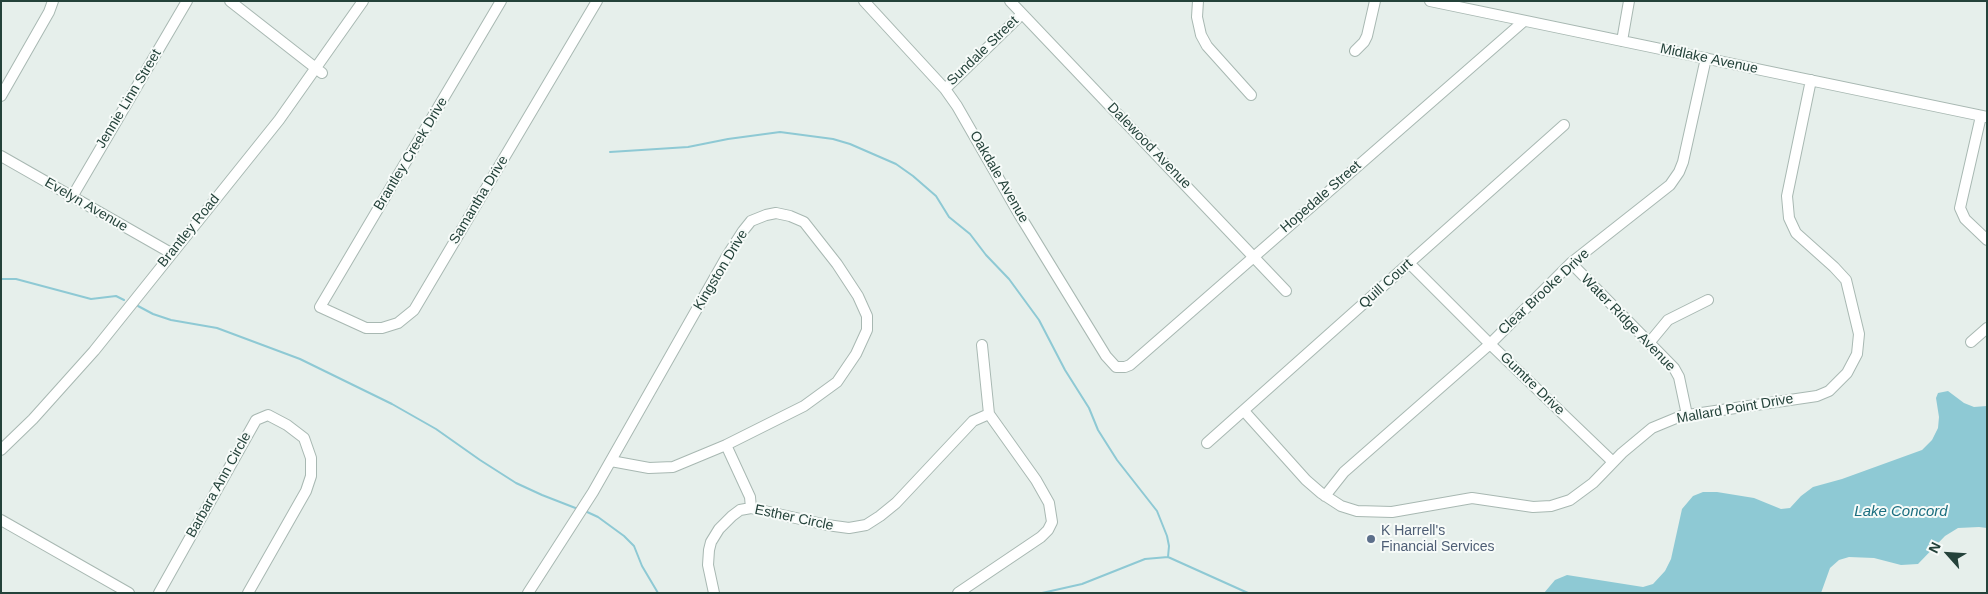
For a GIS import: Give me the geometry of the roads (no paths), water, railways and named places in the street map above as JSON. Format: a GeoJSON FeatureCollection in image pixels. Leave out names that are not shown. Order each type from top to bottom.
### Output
{"type":"FeatureCollection","features":[{"type":"Feature","properties":{"kind":"street"},"geometry":{"type":"LineString","coordinates":[[1,96],[49,12],[53,1]]}},
{"type":"Feature","properties":{"kind":"street","name":"Jennie Linn Street"},"geometry":{"type":"LineString","coordinates":[[72,197],[187,1]]}},
{"type":"Feature","properties":{"kind":"street"},"geometry":{"type":"LineString","coordinates":[[230,1],[319,70]]}},
{"type":"Feature","properties":{"kind":"street","name":"Brantley Road"},"geometry":{"type":"LineString","coordinates":[[1,450],[33,419],[94,350],[319,70],[363,1]]}},
{"type":"Feature","properties":{"kind":"street","name":"Brantley Creek Drive"},"geometry":{"type":"LineString","coordinates":[[320,307],[501,1]]}},
{"type":"Feature","properties":{"kind":"street","name":"Samantha Drive"},"geometry":{"type":"LineString","coordinates":[[320,307],[366,328],[382,328],[398,323],[414,310],[597,1]]}},
{"type":"Feature","properties":{"kind":"street","name":"Oakdale Avenue"},"geometry":{"type":"LineString","coordinates":[[864,1],[945,89],[957,106],[1106,356],[1116,367]]}},
{"type":"Feature","properties":{"kind":"street","name":"Dalewood Avenue"},"geometry":{"type":"LineString","coordinates":[[1010,1],[1286,291]]}},
{"type":"Feature","properties":{"kind":"street"},"geometry":{"type":"LineString","coordinates":[[1198,1],[1197,18],[1200,34],[1207,46],[1252,95]]}},
{"type":"Feature","properties":{"kind":"street"},"geometry":{"type":"LineString","coordinates":[[1355,51],[1367,36],[1375,1]]}},
{"type":"Feature","properties":{"kind":"street","name":"Midlake Avenue"},"geometry":{"type":"LineString","coordinates":[[1430,1],[1984,116]]}},
{"type":"Feature","properties":{"kind":"street"},"geometry":{"type":"LineString","coordinates":[[1622,41],[1629,1]]}},
{"type":"Feature","properties":{"kind":"street","name":"Sundale Street"},"geometry":{"type":"LineString","coordinates":[[945,89],[1022,14]]}},
{"type":"Feature","properties":{"kind":"street","name":"Hopedale Street"},"geometry":{"type":"LineString","coordinates":[[1116,367],[1130,365],[1524,21]]}},
{"type":"Feature","properties":{"kind":"street","name":"Clear Brooke Drive"},"geometry":{"type":"LineString","coordinates":[[1325,496],[1344,472],[1490,344],[1571,263],[1670,185],[1679,172],[1685,154],[1706,58]]}},
{"type":"Feature","properties":{"kind":"street","name":"Mallard Point Drive"},"geometry":{"type":"LineString","coordinates":[[1244,411],[1306,480],[1325,496],[1341,506],[1357,511],[1392,512],[1472,498],[1533,507],[1550,506],[1570,500],[1593,484],[1622,453],[1652,428],[1687,415],[1817,396],[1829,391],[1848,373],[1857,354],[1859,334],[1846,280],[1796,232],[1789,218],[1787,196],[1811,80]]}},
{"type":"Feature","properties":{"kind":"street"},"geometry":{"type":"LineString","coordinates":[[1984,116],[1960,208],[1965,219],[1987,240]]}},
{"type":"Feature","properties":{"kind":"street","name":"Quill Court"},"geometry":{"type":"LineString","coordinates":[[1208,443],[1564,125]]}},
{"type":"Feature","properties":{"kind":"street","name":"Evelyn Avenue"},"geometry":{"type":"LineString","coordinates":[[1,156],[171,253]]}},
{"type":"Feature","properties":{"kind":"street","name":"Kingston Drive"},"geometry":{"type":"LineString","coordinates":[[528,593],[555,553],[611,461],[743,231],[751,221],[776,213],[790,216],[808,225],[837,264],[866,309],[868,323],[867,330],[849,366],[831,388],[804,406],[726,445],[678,465],[660,469],[611,461]]}},
{"type":"Feature","properties":{"kind":"street","name":"Gumtre Drive"},"geometry":{"type":"LineString","coordinates":[[1409,263],[1613,462]]}},
{"type":"Feature","properties":{"kind":"street","name":"Water Ridge Avenue"},"geometry":{"type":"LineString","coordinates":[[1571,263],[1674,368],[1679,377],[1687,415]]}},
{"type":"Feature","properties":{"kind":"street"},"geometry":{"type":"LineString","coordinates":[[1649,343],[1668,320],[1708,300]]}},
{"type":"Feature","properties":{"kind":"street"},"geometry":{"type":"LineString","coordinates":[[1971,342],[1987,328]]}},
{"type":"Feature","properties":{"kind":"street"},"geometry":{"type":"LineString","coordinates":[[958,593],[1041,537],[1048,530],[1052,522],[1049,503],[1036,480],[989,414],[982,345]]}},
{"type":"Feature","properties":{"kind":"street","name":"Esther Circle"},"geometry":{"type":"LineString","coordinates":[[714,593],[708,558],[711,542],[719,529],[740,510],[751,508],[827,525],[850,528],[866,525],[896,503],[973,421],[989,414]]}},
{"type":"Feature","properties":{"kind":"street","name":"Barbara Ann Circle"},"geometry":{"type":"LineString","coordinates":[[159,593],[256,420],[268,415],[287,425],[304,438],[311,458],[311,476],[306,491],[248,593]]}},
{"type":"Feature","properties":{"kind":"street"},"geometry":{"type":"LineString","coordinates":[[726,445],[750,496],[751,508]]}},
{"type":"Feature","properties":{"kind":"street"},"geometry":{"type":"LineString","coordinates":[[1,520],[130,593]]}},
{"type":"Feature","properties":{"kind":"water","name":"Lake Concord"},"geometry":{"type":"Polygon","coordinates":[[[1948,391],[1964,403],[1974,407],[1987,406],[1987,528],[1958,528],[1945,536],[1918,564],[1901,565],[1874,558],[1849,557],[1839,560],[1830,568],[1821,593],[1544,593],[1555,580],[1567,575],[1643,587],[1653,584],[1665,571],[1671,559],[1682,509],[1693,496],[1703,492],[1717,492],[1754,498],[1781,509],[1790,508],[1813,487],[1842,479],[1922,450],[1932,440],[1938,428],[1939,417],[1936,398],[1938,393],[1948,391]]]}},
{"type":"Feature","properties":{"kind":"waterway"},"geometry":{"type":"LineString","coordinates":[[610,152],[688,147],[780,132],[833,139],[850,144],[896,164],[913,176],[936,196],[949,217],[970,234],[986,255],[1009,279],[1039,320],[1065,370],[1089,408],[1098,430],[1117,460],[1157,511],[1167,536],[1169,546],[1168,557]]}},
{"type":"Feature","properties":{"kind":"waterway"},"geometry":{"type":"LineString","coordinates":[[1,279],[16,279],[91,299],[116,296],[124,300]]}},
{"type":"Feature","properties":{"kind":"waterway"},"geometry":{"type":"LineString","coordinates":[[138,306],[153,314],[171,320],[217,328],[300,359],[392,404],[436,429],[516,483],[578,509]]}},
{"type":"Feature","properties":{"kind":"waterway"},"geometry":{"type":"LineString","coordinates":[[585,511],[598,517],[624,536],[634,546],[642,566],[658,593]]}},
{"type":"Feature","properties":{"kind":"waterway"},"geometry":{"type":"LineString","coordinates":[[1042,593],[1082,584],[1145,559],[1168,557],[1248,593]]}},
{"type":"Feature","properties":{"kind":"place","name":"K Harrell's Financial Services"},"geometry":{"type":"Point","coordinates":[1371,539]}}]}
